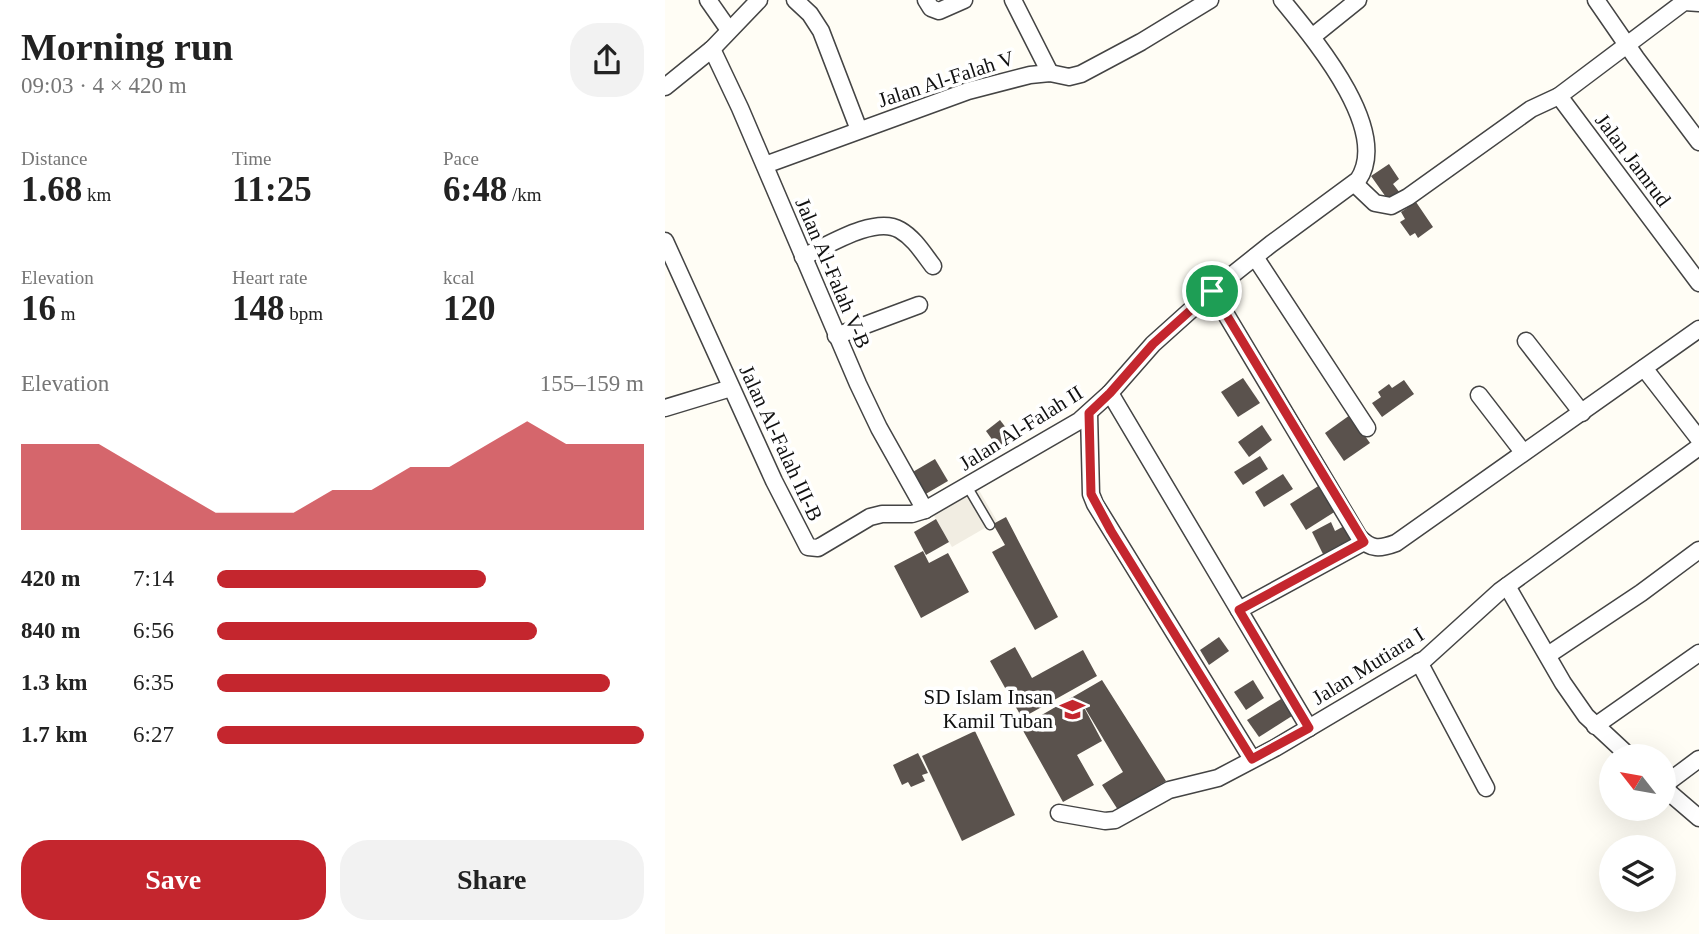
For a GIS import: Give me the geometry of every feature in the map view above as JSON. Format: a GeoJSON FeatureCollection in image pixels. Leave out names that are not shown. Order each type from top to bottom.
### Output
{"type":"FeatureCollection","features":[{"type":"Feature","properties":{"kind":"street"},"geometry":{"type":"LineString","coordinates":[[708,0],[729,30]]}},
{"type":"Feature","properties":{"kind":"street"},"geometry":{"type":"LineString","coordinates":[[665,87],[712,49],[759,0]]}},
{"type":"Feature","properties":{"kind":"street"},"geometry":{"type":"LineString","coordinates":[[795,0],[810,14],[821,31],[859,130]]}},
{"type":"Feature","properties":{"kind":"street"},"geometry":{"type":"LineString","coordinates":[[926,0],[931,8],[939,11],[964,0]]}},
{"type":"Feature","properties":{"kind":"street"},"geometry":{"type":"LineString","coordinates":[[1013,0],[1050,73]]}},
{"type":"Feature","properties":{"kind":"street","name":"Jalan Al-Falah V"},"geometry":{"type":"LineString","coordinates":[[765,165],[968,91],[1030,75],[1050,73],[1069,77],[1090,70],[1210,0]]}},
{"type":"Feature","properties":{"kind":"street"},"geometry":{"type":"LineString","coordinates":[[1282,0],[1312,37],[1345,89],[1366,138],[1365,166],[1355,184],[1375,203],[1391,206],[1408,197],[1531,109],[1559,96],[1684,2],[1699,3]]}},
{"type":"Feature","properties":{"kind":"street"},"geometry":{"type":"LineString","coordinates":[[1312,37],[1358,0]]}},
{"type":"Feature","properties":{"kind":"street"},"geometry":{"type":"LineString","coordinates":[[1598,4],[1699,142]]}},
{"type":"Feature","properties":{"kind":"street","name":"Jalan Al-Falah V-B"},"geometry":{"type":"LineString","coordinates":[[712,49],[765,165],[836,336],[879,428],[925,510]]}},
{"type":"Feature","properties":{"kind":"street","name":"Jalan Jamrud"},"geometry":{"type":"LineString","coordinates":[[1559,96],[1699,283]]}},
{"type":"Feature","properties":{"kind":"street","name":"Jalan Al-Falah II"},"geometry":{"type":"LineString","coordinates":[[925,510],[1089,413],[1153,344],[1212,291],[1355,184]]}},
{"type":"Feature","properties":{"kind":"street"},"geometry":{"type":"LineString","coordinates":[[803,257],[868,228],[882,225],[894,227],[906,234],[933,266]]}},
{"type":"Feature","properties":{"kind":"street","name":"Jalan Al-Falah III-B"},"geometry":{"type":"LineString","coordinates":[[665,241],[785,504],[810,548],[818,548],[870,517],[882,514],[912,514],[925,510]]}},
{"type":"Feature","properties":{"kind":"street"},"geometry":{"type":"LineString","coordinates":[[1255,257],[1367,428]]}},
{"type":"Feature","properties":{"kind":"street"},"geometry":{"type":"LineString","coordinates":[[1212,291],[1364,542],[1373,548],[1396,544],[1699,329]]}},
{"type":"Feature","properties":{"kind":"street"},"geometry":{"type":"LineString","coordinates":[[836,336],[919,305]]}},
{"type":"Feature","properties":{"kind":"street"},"geometry":{"type":"LineString","coordinates":[[1526,341],[1582,413]]}},
{"type":"Feature","properties":{"kind":"street"},"geometry":{"type":"LineString","coordinates":[[1644,368],[1699,439]]}},
{"type":"Feature","properties":{"kind":"street"},"geometry":{"type":"LineString","coordinates":[[665,408],[731,388]]}},
{"type":"Feature","properties":{"kind":"street"},"geometry":{"type":"LineString","coordinates":[[1110,393],[1309,728]]}},
{"type":"Feature","properties":{"kind":"street"},"geometry":{"type":"LineString","coordinates":[[1479,395],[1523,452]]}},
{"type":"Feature","properties":{"kind":"street"},"geometry":{"type":"LineString","coordinates":[[1089,413],[1091,494],[1095,504],[1252,759]]}},
{"type":"Feature","properties":{"kind":"street","name":"Jalan Mutiara I"},"geometry":{"type":"LineString","coordinates":[[1059,813],[1105,821],[1115,820],[1164,792],[1211,781],[1309,728],[1419,662],[1507,586],[1699,447]]}},
{"type":"Feature","properties":{"kind":"street"},"geometry":{"type":"LineString","coordinates":[[1239,610],[1364,542]]}},
{"type":"Feature","properties":{"kind":"street"},"geometry":{"type":"LineString","coordinates":[[1548,655],[1641,593],[1699,550]]}},
{"type":"Feature","properties":{"kind":"street"},"geometry":{"type":"LineString","coordinates":[[1507,586],[1563,683],[1595,726],[1615,744]]}},
{"type":"Feature","properties":{"kind":"street"},"geometry":{"type":"LineString","coordinates":[[1595,726],[1699,653]]}},
{"type":"Feature","properties":{"kind":"street"},"geometry":{"type":"LineString","coordinates":[[1419,662],[1486,788]]}},
{"type":"Feature","properties":{"kind":"street"},"geometry":{"type":"LineString","coordinates":[[1677,776],[1699,759]]}},
{"type":"Feature","properties":{"kind":"street"},"geometry":{"type":"LineString","coordinates":[[1677,798],[1699,818]]}},
{"type":"Feature","properties":{"kind":"lane"},"geometry":{"type":"LineString","coordinates":[[967,486],[990,525]]}},
{"type":"Feature","properties":{"kind":"shaded area"},"geometry":{"type":"Polygon","coordinates":[[[977,487],[997,521],[952,547],[932,512],[977,487]]]}},
{"type":"Feature","properties":{"kind":"building"},"geometry":{"type":"Polygon","coordinates":[[[1389,164],[1399,179],[1393,184],[1400,193],[1388,200],[1371,176],[1389,164]]]}},
{"type":"Feature","properties":{"kind":"building"},"geometry":{"type":"Polygon","coordinates":[[[1416,202],[1433,227],[1418,238],[1415,233],[1410,236],[1400,222],[1405,219],[1401,212],[1416,202]]]}},
{"type":"Feature","properties":{"kind":"building"},"geometry":{"type":"Polygon","coordinates":[[[1243,378],[1260,403],[1238,417],[1221,392],[1243,378]]]}},
{"type":"Feature","properties":{"kind":"building"},"geometry":{"type":"Polygon","coordinates":[[[1404,380],[1414,394],[1382,417],[1372,403],[1381,397],[1378,392],[1389,384],[1392,388],[1404,380]]]}},
{"type":"Feature","properties":{"kind":"building"},"geometry":{"type":"Polygon","coordinates":[[[1350,415],[1370,443],[1344,461],[1325,433],[1350,415]]]}},
{"type":"Feature","properties":{"kind":"building"},"geometry":{"type":"Polygon","coordinates":[[[1000,420],[1016,441],[1001,452],[986,431],[1000,420]]]}},
{"type":"Feature","properties":{"kind":"building"},"geometry":{"type":"Polygon","coordinates":[[[1262,425],[1272,440],[1249,457],[1238,442],[1262,425]]]}},
{"type":"Feature","properties":{"kind":"building"},"geometry":{"type":"Polygon","coordinates":[[[1260,456],[1268,469],[1243,485],[1234,472],[1260,456]]]}},
{"type":"Feature","properties":{"kind":"building"},"geometry":{"type":"Polygon","coordinates":[[[935,459],[948,481],[924,495],[911,473],[935,459]]]}},
{"type":"Feature","properties":{"kind":"building"},"geometry":{"type":"Polygon","coordinates":[[[1283,474],[1293,489],[1264,507],[1255,492],[1283,474]]]}},
{"type":"Feature","properties":{"kind":"building"},"geometry":{"type":"Polygon","coordinates":[[[1320,485],[1336,511],[1306,530],[1290,504],[1320,485]]]}},
{"type":"Feature","properties":{"kind":"building"},"geometry":{"type":"Polygon","coordinates":[[[1006,517],[1058,617],[1035,630],[992,552],[1005,545],[993,524],[1006,517]]]}},
{"type":"Feature","properties":{"kind":"building"},"geometry":{"type":"Polygon","coordinates":[[[936,519],[949,542],[926,555],[914,532],[936,519]]]}},
{"type":"Feature","properties":{"kind":"building"},"geometry":{"type":"Polygon","coordinates":[[[1331,522],[1335,531],[1348,524],[1355,537],[1323,554],[1312,532],[1331,522]]]}},
{"type":"Feature","properties":{"kind":"building"},"geometry":{"type":"Polygon","coordinates":[[[923,551],[929,563],[948,553],[969,592],[921,618],[894,566],[923,551]]]}},
{"type":"Feature","properties":{"kind":"building"},"geometry":{"type":"Polygon","coordinates":[[[1219,637],[1229,651],[1209,665],[1200,650],[1219,637]]]}},
{"type":"Feature","properties":{"kind":"building"},"geometry":{"type":"Polygon","coordinates":[[[1015,647],[1032,678],[1083,650],[1097,676],[1022,718],[990,661],[1015,647]]]}},
{"type":"Feature","properties":{"kind":"building"},"geometry":{"type":"Polygon","coordinates":[[[1102,680],[1166,781],[1118,810],[1102,785],[1123,772],[1079,698],[1102,741],[1077,755],[1094,785],[1063,802],[1021,727],[1102,680]]]}},
{"type":"Feature","properties":{"kind":"building"},"geometry":{"type":"Polygon","coordinates":[[[1253,680],[1264,698],[1246,710],[1234,692],[1253,680]]]}},
{"type":"Feature","properties":{"kind":"building"},"geometry":{"type":"Polygon","coordinates":[[[1281,699],[1292,716],[1259,737],[1247,720],[1281,699]]]}},
{"type":"Feature","properties":{"kind":"building"},"geometry":{"type":"Polygon","coordinates":[[[975,731],[1015,815],[962,841],[922,756],[975,731]]]}},
{"type":"Feature","properties":{"kind":"building"},"geometry":{"type":"Polygon","coordinates":[[[918,753],[928,773],[922,775],[925,781],[911,787],[908,782],[902,785],[893,765],[918,753]]]}},
{"type":"Feature","properties":{"kind":"place","name":"SD Islam Insan Kamil Tuban"},"geometry":{"type":"Point","coordinates":[1073,709]}},
{"type":"Feature","properties":{"kind":"route"},"geometry":{"type":"LineString","coordinates":[[1212,291],[1364,542],[1239,610],[1309,728],[1252,759],[1111,531],[1091,494],[1089,413],[1153,344],[1212,291]]}}]}
